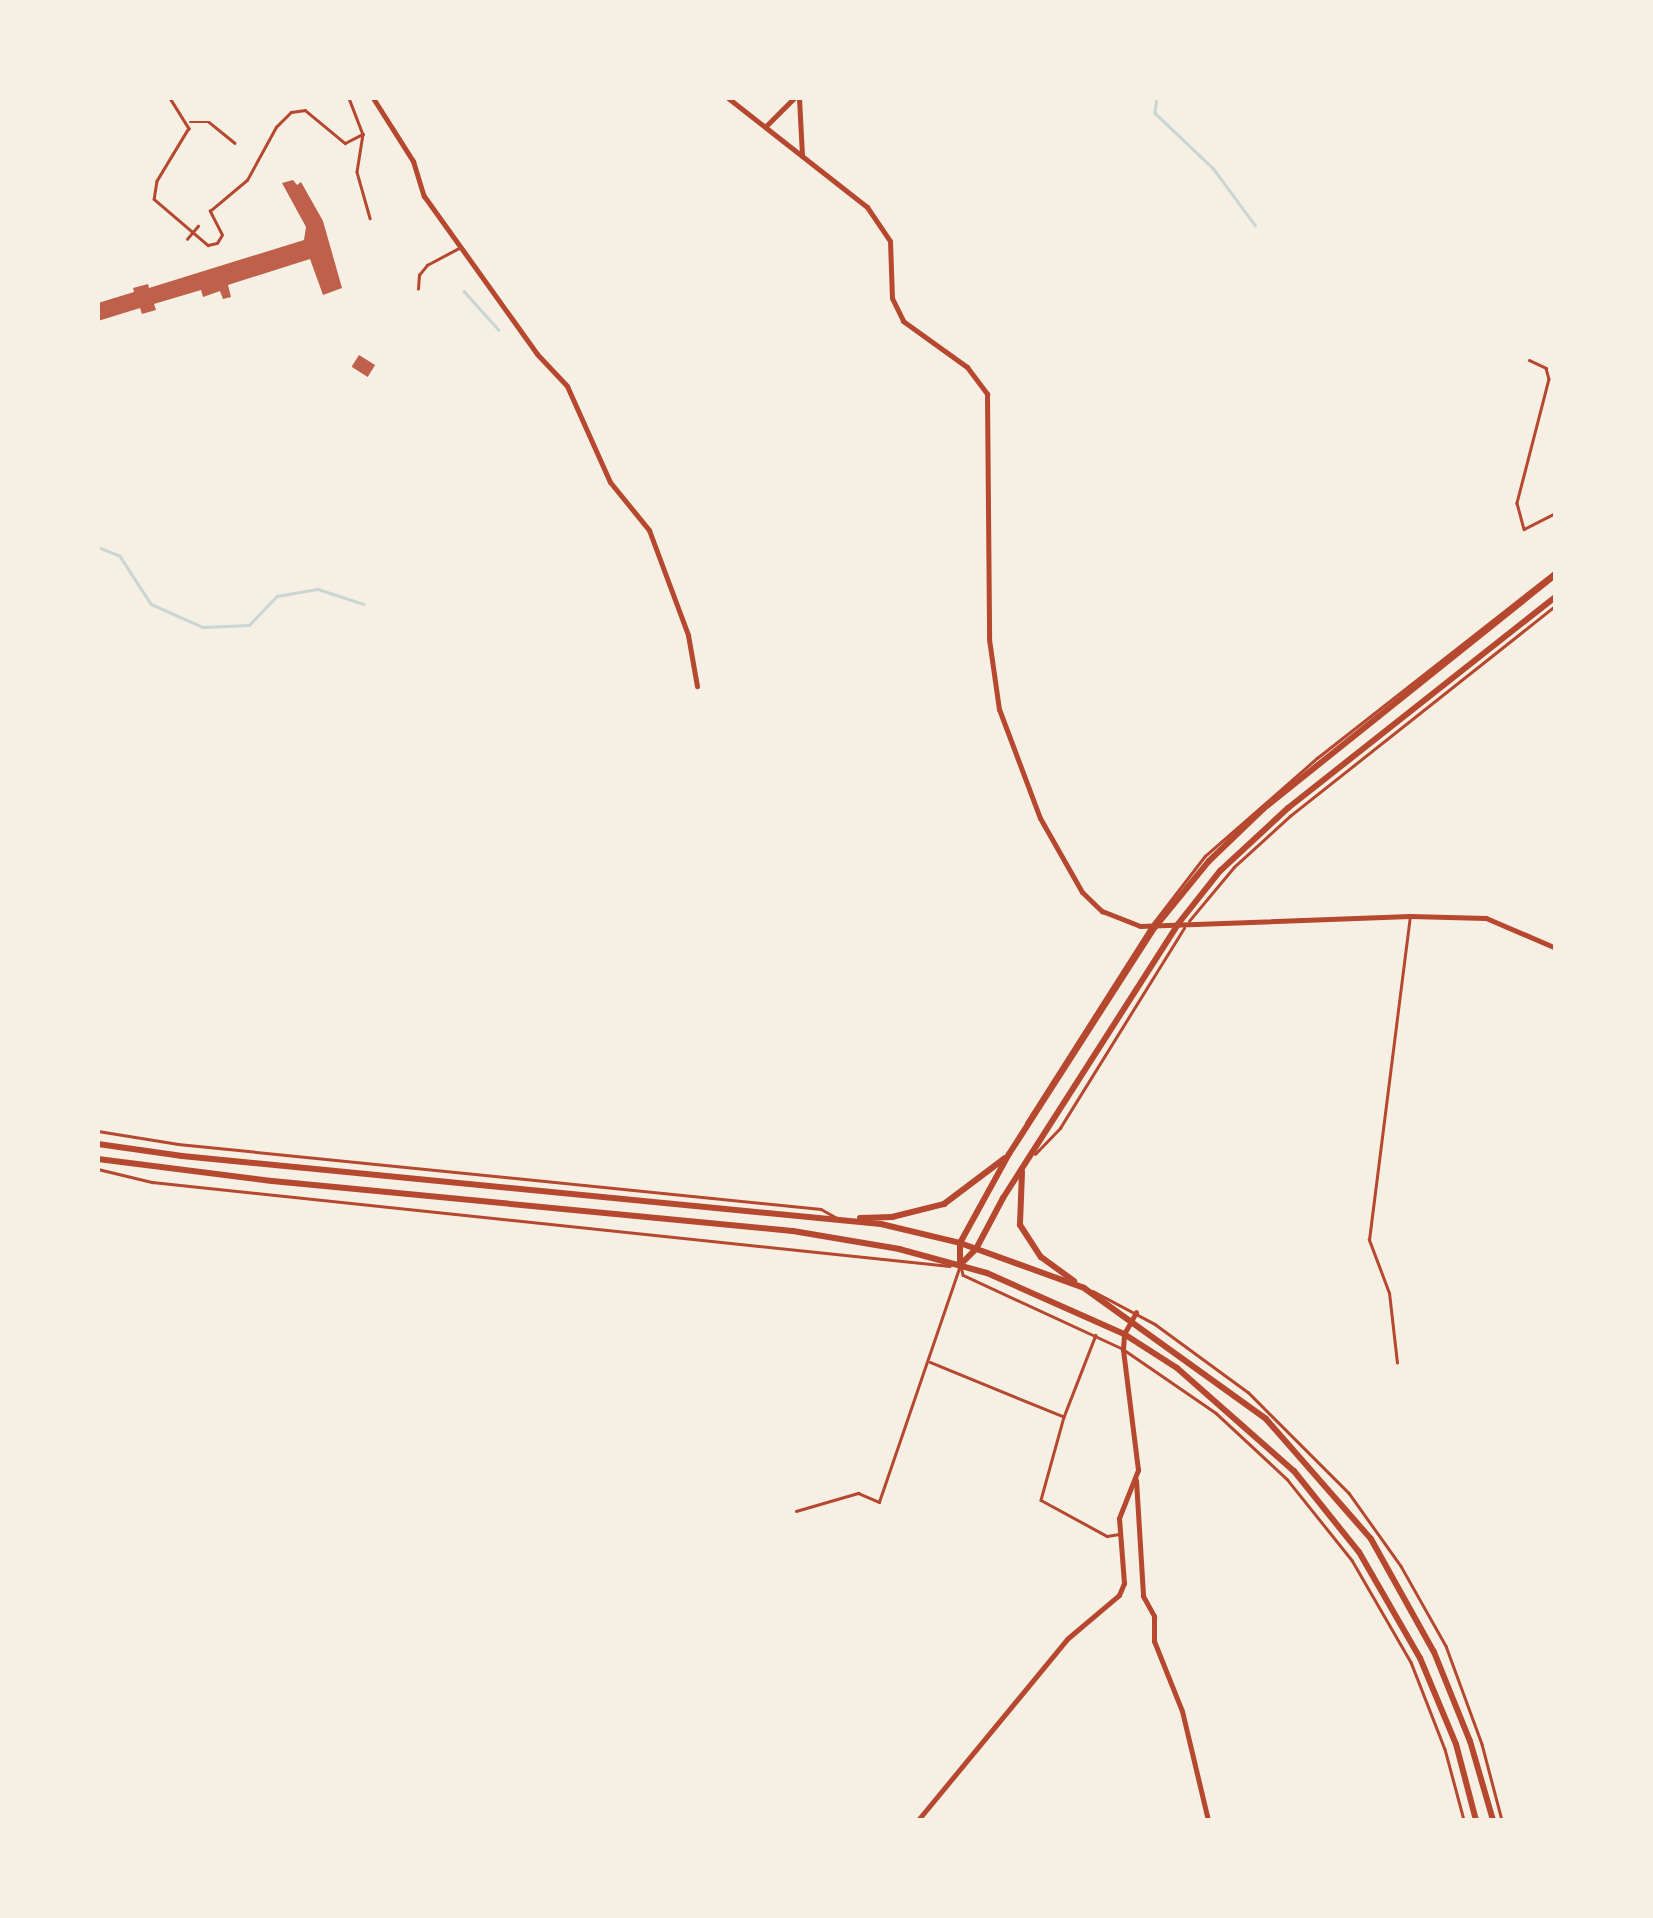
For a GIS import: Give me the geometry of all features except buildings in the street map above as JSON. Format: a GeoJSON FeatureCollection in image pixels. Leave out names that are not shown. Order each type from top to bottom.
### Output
{"type":"FeatureCollection","features":[{"type":"Feature","properties":{"kind":"street"},"geometry":{"type":"LineString","coordinates":[[373,98],[413,161],[424,196],[537,354],[567,386],[610,482],[650,530],[688,635],[698,686]]}},
{"type":"Feature","properties":{"kind":"street"},"geometry":{"type":"LineString","coordinates":[[728,98],[868,207],[890,241],[892,298],[902,321],[948,350],[987,394],[989,639],[1000,709],[1060,861],[1102,911],[1122,921],[1153,926],[1410,916],[1486,918],[1556,948]]}},
{"type":"Feature","properties":{"kind":"street"},"geometry":{"type":"LineString","coordinates":[[767,125],[797,98]]}},
{"type":"Feature","properties":{"kind":"street"},"geometry":{"type":"LineString","coordinates":[[797,98],[802,156]]}},
{"type":"Feature","properties":{"kind":"street"},"geometry":{"type":"LineString","coordinates":[[960,1265],[960,1243],[1010,1154],[1153,926],[1209,861],[1263,809],[1556,573]]}},
{"type":"Feature","properties":{"kind":"street"},"geometry":{"type":"LineString","coordinates":[[960,1265],[976,1249],[1023,1166],[1178,924],[1220,871],[1288,808],[1556,596]]}},
{"type":"Feature","properties":{"kind":"street"},"geometry":{"type":"LineString","coordinates":[[98,1144],[634,1201],[838,1218],[892,1217],[944,1204],[1010,1154]]}},
{"type":"Feature","properties":{"kind":"street"},"geometry":{"type":"LineString","coordinates":[[98,1159],[272,1182],[793,1232],[900,1248],[960,1265],[1124,1334],[1177,1368],[1294,1471],[1359,1552],[1420,1658],[1456,1744],[1476,1820]]}},
{"type":"Feature","properties":{"kind":"street"},"geometry":{"type":"LineString","coordinates":[[1023,1166],[1018,1204],[1025,1234],[1041,1256],[1266,1420],[1371,1539],[1434,1652],[1470,1741],[1493,1820]]}},
{"type":"Feature","properties":{"kind":"street"},"geometry":{"type":"LineString","coordinates":[[838,1218],[960,1243],[1084,1288]]}},
{"type":"Feature","properties":{"kind":"street"},"geometry":{"type":"LineString","coordinates":[[1136,1312],[1124,1334],[1123,1349],[1138,1470],[1134,1500],[1143,1596],[1154,1616],[1154,1642],[1182,1711],[1208,1820]]}},
{"type":"Feature","properties":{"kind":"street"},"geometry":{"type":"LineString","coordinates":[[918,1820],[1067,1638],[1120,1595],[1124,1583],[1120,1518],[1138,1470]]}},
{"type":"Feature","properties":{"kind":"lane"},"geometry":{"type":"LineString","coordinates":[[170,98],[189,122]]}},
{"type":"Feature","properties":{"kind":"lane"},"geometry":{"type":"LineString","coordinates":[[348,98],[363,134],[357,172],[370,218]]}},
{"type":"Feature","properties":{"kind":"lane"},"geometry":{"type":"LineString","coordinates":[[189,122],[184,138],[156,181],[154,199],[208,245],[222,235],[210,210],[247,180],[276,127],[291,112],[305,110],[345,142],[363,134]]}},
{"type":"Feature","properties":{"kind":"lane"},"geometry":{"type":"LineString","coordinates":[[189,122],[209,122],[235,143]]}},
{"type":"Feature","properties":{"kind":"lane"},"geometry":{"type":"LineString","coordinates":[[187,240],[198,226]]}},
{"type":"Feature","properties":{"kind":"lane"},"geometry":{"type":"LineString","coordinates":[[418,289],[419,275],[428,265],[460,247]]}},
{"type":"Feature","properties":{"kind":"lane"},"geometry":{"type":"LineString","coordinates":[[1529,360],[1546,368],[1549,379],[1518,502],[1524,529],[1556,513]]}},
{"type":"Feature","properties":{"kind":"lane"},"geometry":{"type":"LineString","coordinates":[[1023,1166],[1060,1128],[1188,922],[1234,867],[1290,816],[1556,606]]}},
{"type":"Feature","properties":{"kind":"lane"},"geometry":{"type":"LineString","coordinates":[[1396,1363],[1389,1293],[1369,1240],[1410,916]]}},
{"type":"Feature","properties":{"kind":"lane"},"geometry":{"type":"LineString","coordinates":[[98,1131],[274,1154],[821,1209],[838,1218]]}},
{"type":"Feature","properties":{"kind":"lane"},"geometry":{"type":"LineString","coordinates":[[98,1169],[152,1182],[960,1265]]}},
{"type":"Feature","properties":{"kind":"lane"},"geometry":{"type":"LineString","coordinates":[[960,1265],[964,1275],[1123,1349],[1216,1413],[1287,1479],[1352,1560],[1411,1662],[1445,1749],[1464,1820]]}},
{"type":"Feature","properties":{"kind":"lane"},"geometry":{"type":"LineString","coordinates":[[796,1511],[858,1493],[878,1502],[960,1265]]}},
{"type":"Feature","properties":{"kind":"lane"},"geometry":{"type":"LineString","coordinates":[[1084,1288],[1136,1312],[1248,1392],[1314,1455],[1378,1533],[1453,1662],[1482,1744],[1502,1820]]}},
{"type":"Feature","properties":{"kind":"lane"},"geometry":{"type":"LineString","coordinates":[[1096,1334],[1064,1417],[1040,1500],[1107,1536],[1121,1534]]}},
{"type":"Feature","properties":{"kind":"lane"},"geometry":{"type":"LineString","coordinates":[[929,1361],[1064,1417]]}},
{"type":"Feature","properties":{"kind":"waterway"},"geometry":{"type":"LineString","coordinates":[[1157,98],[1155,113],[1213,168],[1255,225]]}},
{"type":"Feature","properties":{"kind":"waterway"},"geometry":{"type":"LineString","coordinates":[[464,291],[499,330]]}},
{"type":"Feature","properties":{"kind":"waterway"},"geometry":{"type":"LineString","coordinates":[[98,547],[120,556],[151,604],[203,627],[249,625],[277,596],[318,589],[364,604]]}}]}
